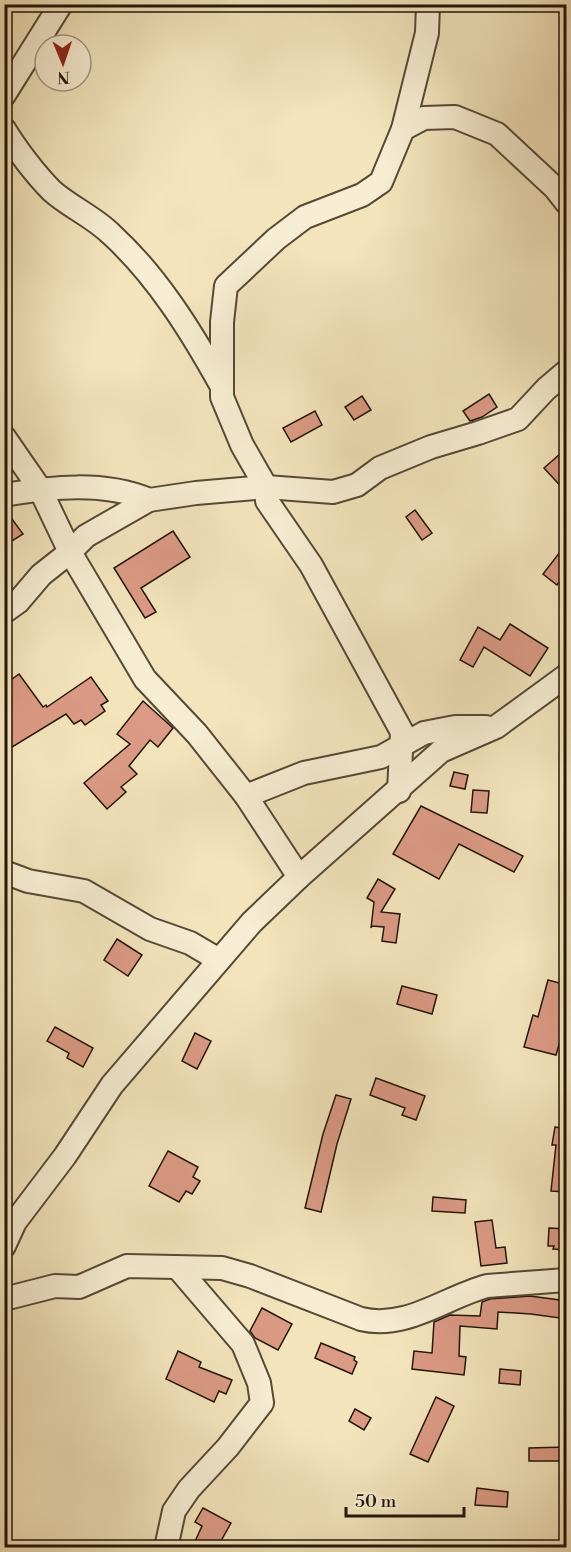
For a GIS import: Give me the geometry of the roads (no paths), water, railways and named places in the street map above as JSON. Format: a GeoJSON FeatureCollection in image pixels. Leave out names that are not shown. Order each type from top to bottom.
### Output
{"type":"FeatureCollection","features":[{"type":"Feature","properties":{"kind":"street"},"geometry":{"type":"LineString","coordinates":[[4,95],[61,4]]}},
{"type":"Feature","properties":{"kind":"street"},"geometry":{"type":"LineString","coordinates":[[399,791],[402,732],[311,565],[267,501],[266,487],[243,445],[222,397],[222,322],[226,286],[276,239],[305,217],[362,195],[381,182],[403,129],[428,33],[428,4]]}},
{"type":"Feature","properties":{"kind":"street"},"geometry":{"type":"LineString","coordinates":[[403,129],[424,118],[455,117],[496,134],[567,202]]}},
{"type":"Feature","properties":{"kind":"street"},"geometry":{"type":"LineString","coordinates":[[4,129],[53,191],[111,233],[153,280],[192,333],[222,386]]}},
{"type":"Feature","properties":{"kind":"street"},"geometry":{"type":"LineString","coordinates":[[4,612],[18,602],[41,574],[87,536],[149,500],[266,487],[333,492],[357,485],[380,468],[431,447],[518,419],[556,390],[567,372]]}},
{"type":"Feature","properties":{"kind":"street"},"geometry":{"type":"LineString","coordinates":[[4,437],[40,489],[70,552],[145,679],[197,734],[246,796],[299,877]]}},
{"type":"Feature","properties":{"kind":"street"},"geometry":{"type":"LineString","coordinates":[[4,495],[40,489],[91,488],[132,493],[149,500]]}},
{"type":"Feature","properties":{"kind":"street"},"geometry":{"type":"LineString","coordinates":[[4,1246],[15,1222],[65,1156],[112,1085],[252,922],[299,877],[441,752],[496,727],[567,676]]}},
{"type":"Feature","properties":{"kind":"street"},"geometry":{"type":"LineString","coordinates":[[246,796],[303,773],[381,757],[424,733],[455,727],[496,727]]}},
{"type":"Feature","properties":{"kind":"street"},"geometry":{"type":"LineString","coordinates":[[4,872],[28,881],[84,891],[150,929],[190,943],[219,960]]}},
{"type":"Feature","properties":{"kind":"street"},"geometry":{"type":"LineString","coordinates":[[4,1299],[55,1286],[79,1287],[127,1266],[222,1268],[250,1276],[374,1323],[407,1318],[474,1289],[487,1286],[567,1280]]}},
{"type":"Feature","properties":{"kind":"street"},"geometry":{"type":"LineString","coordinates":[[166,1548],[174,1511],[189,1488],[228,1447],[262,1403],[259,1383],[243,1344],[178,1268]]}}]}
